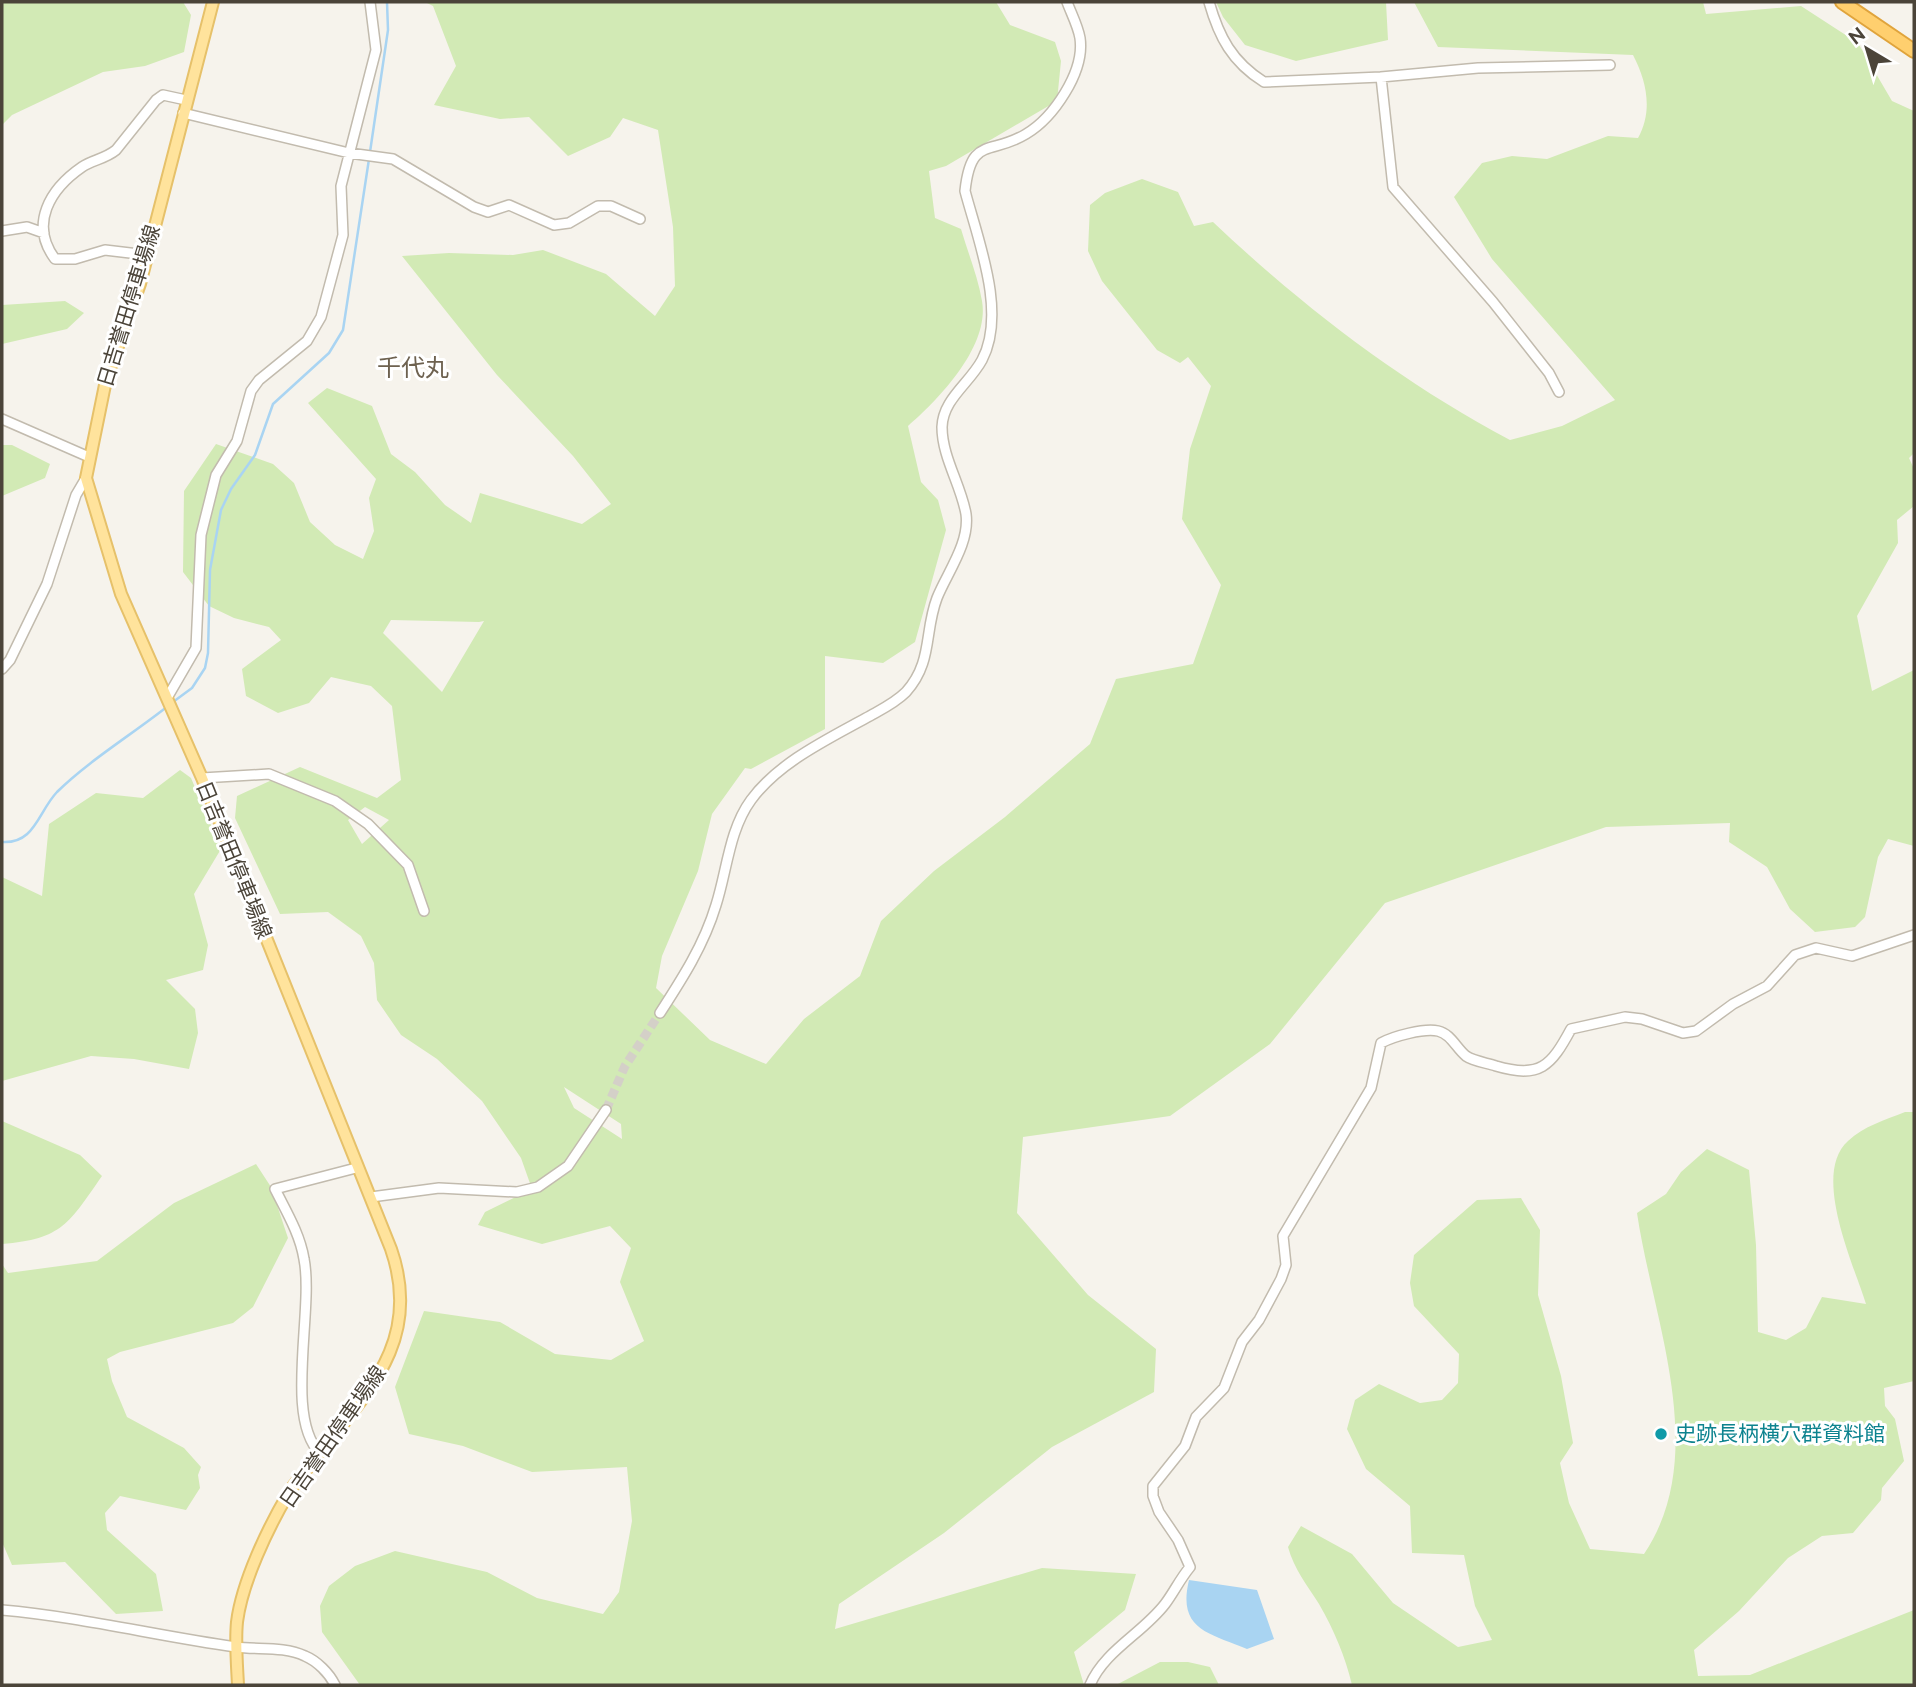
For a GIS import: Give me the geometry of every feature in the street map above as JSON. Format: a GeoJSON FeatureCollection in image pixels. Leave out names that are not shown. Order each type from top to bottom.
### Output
{"type":"FeatureCollection","features":[{"type":"Feature","properties":{"kind":"highway"},"geometry":{"type":"LineString","coordinates":[[1842,2],[1914,51]]}},
{"type":"Feature","properties":{"kind":"main road","name":"日吉誉田停車場線"},"geometry":{"type":"LineString","coordinates":[[213,2],[147,255],[106,380],[86,478],[121,594],[202,778],[397,1266],[401,1317],[395,1345],[377,1381],[289,1493],[249,1577],[237,1621],[238,1685]]}},
{"type":"Feature","properties":{"kind":"street"},"geometry":{"type":"LineString","coordinates":[[167,698],[196,648],[201,535],[216,475],[237,441],[251,391],[259,380],[307,341],[321,317],[343,235],[341,186],[376,50],[370,2]]}},
{"type":"Feature","properties":{"kind":"street"},"geometry":{"type":"LineString","coordinates":[[660,1013],[702,943],[716,905],[737,829],[749,802],[769,778],[788,765],[894,703],[917,677],[927,655],[936,600],[950,574],[966,527],[965,509],[943,438],[944,418],[954,396],[985,353],[990,341],[993,310],[965,191],[967,173],[972,159],[985,148],[1024,135],[1038,125],[1065,90],[1079,61],[1080,39],[1067,2]]}},
{"type":"Feature","properties":{"kind":"street"},"geometry":{"type":"LineString","coordinates":[[1209,2],[1222,41],[1236,61],[1264,82],[1381,77],[1478,68],[1610,65]]}},
{"type":"Feature","properties":{"kind":"street"},"geometry":{"type":"LineString","coordinates":[[1381,77],[1393,187],[1493,302],[1549,373],[1559,392]]}},
{"type":"Feature","properties":{"kind":"street"},"geometry":{"type":"LineString","coordinates":[[147,255],[105,250],[75,259],[55,259],[41,223],[47,203],[69,177],[84,165],[107,157],[116,150],[163,95],[187,100]]}},
{"type":"Feature","properties":{"kind":"street"},"geometry":{"type":"LineString","coordinates":[[183,113],[349,153],[393,159],[474,207],[488,212],[509,205],[554,225],[569,223],[598,206],[611,206],[640,219]]}},
{"type":"Feature","properties":{"kind":"street"},"geometry":{"type":"LineString","coordinates":[[2,232],[27,227],[44,233]]}},
{"type":"Feature","properties":{"kind":"street"},"geometry":{"type":"LineString","coordinates":[[2,419],[89,457]]}},
{"type":"Feature","properties":{"kind":"street"},"geometry":{"type":"LineString","coordinates":[[2,670],[10,660],[47,584],[76,495],[86,478]]}},
{"type":"Feature","properties":{"kind":"street"},"geometry":{"type":"LineString","coordinates":[[202,778],[270,774],[335,801],[368,824],[408,865],[424,911]]}},
{"type":"Feature","properties":{"kind":"street"},"geometry":{"type":"LineString","coordinates":[[1090,1685],[1107,1658],[1128,1643],[1166,1603],[1190,1567],[1178,1540],[1159,1512],[1153,1496],[1153,1486],[1185,1446],[1196,1417],[1224,1388],[1242,1342],[1259,1320],[1281,1279],[1286,1265],[1283,1236],[1371,1088],[1381,1043],[1389,1038],[1436,1030],[1445,1033],[1466,1056],[1526,1073],[1544,1068],[1560,1049],[1571,1029],[1625,1017],[1642,1019],[1683,1033],[1696,1031],[1723,1010],[1767,986],[1795,955],[1816,948],[1852,957],[1914,935]]}},
{"type":"Feature","properties":{"kind":"street"},"geometry":{"type":"LineString","coordinates":[[371,1197],[439,1188],[517,1192],[538,1187],[568,1166],[606,1110]]}},
{"type":"Feature","properties":{"kind":"street"},"geometry":{"type":"LineString","coordinates":[[320,1453],[310,1443],[302,1396],[308,1302],[304,1259],[275,1189],[356,1168]]}},
{"type":"Feature","properties":{"kind":"street"},"geometry":{"type":"LineString","coordinates":[[2,1610],[62,1616],[237,1647],[304,1655],[320,1666],[335,1685]]}},
{"type":"Feature","properties":{"kind":"green space"},"geometry":{"type":"Polygon","coordinates":[[[2,2],[183,2],[191,15],[184,52],[145,66],[103,72],[12,115],[2,125],[2,2]]]}},
{"type":"Feature","properties":{"kind":"green space"},"geometry":{"type":"Polygon","coordinates":[[[425,2],[996,2],[1010,25],[1055,42],[1061,61],[1057,101],[946,166],[929,171],[935,218],[961,229],[980,292],[982,318],[978,336],[960,370],[908,426],[921,482],[938,500],[946,530],[915,642],[883,663],[825,656],[825,729],[751,769],[745,768],[712,814],[698,871],[662,956],[656,988],[710,1040],[766,1064],[804,1019],[860,976],[881,921],[934,871],[1005,817],[1090,744],[1116,679],[1193,664],[1221,585],[1182,519],[1190,449],[1211,386],[1188,357],[1180,363],[1157,350],[1102,281],[1088,251],[1090,205],[1105,193],[1142,179],[1178,192],[1194,226],[1213,222],[1282,284],[1354,341],[1430,393],[1510,440],[1562,426],[1615,400],[1492,259],[1454,197],[1482,163],[1512,156],[1547,159],[1608,136],[1638,138],[1646,117],[1645,86],[1633,55],[1438,47],[1414,2],[1703,2],[1706,14],[1801,6],[1858,43],[1892,101],[1914,111],[1914,453],[1909,458],[1914,469],[1914,506],[1897,520],[1898,543],[1857,616],[1872,691],[1914,670],[1914,846],[1888,839],[1878,857],[1865,917],[1855,927],[1815,932],[1790,909],[1767,867],[1729,842],[1730,823],[1606,827],[1385,903],[1270,1044],[1170,1116],[1023,1137],[1017,1213],[1088,1295],[1156,1349],[1154,1392],[1052,1447],[944,1533],[839,1604],[835,1629],[1042,1568],[1136,1574],[1125,1610],[1074,1652],[1084,1685],[360,1685],[322,1632],[320,1606],[329,1586],[355,1566],[395,1551],[487,1572],[537,1598],[603,1614],[619,1592],[632,1521],[627,1467],[532,1472],[463,1446],[409,1434],[395,1387],[424,1311],[500,1322],[555,1354],[611,1360],[644,1341],[620,1282],[631,1248],[610,1226],[542,1244],[478,1225],[485,1212],[532,1189],[521,1158],[482,1101],[437,1059],[401,1035],[377,1000],[374,963],[361,936],[328,912],[280,914],[235,818],[237,796],[300,767],[377,798],[401,780],[392,706],[371,686],[331,677],[309,703],[278,713],[246,696],[242,669],[281,640],[269,627],[234,618],[209,606],[183,572],[184,491],[216,444],[273,464],[294,483],[310,522],[335,545],[363,559],[374,531],[369,498],[376,479],[308,403],[327,388],[372,406],[391,454],[415,472],[445,505],[471,523],[480,493],[582,524],[611,504],[573,456],[497,375],[402,256],[449,253],[513,255],[543,250],[606,274],[655,316],[675,286],[673,227],[658,130],[623,118],[610,137],[568,156],[529,117],[500,119],[434,105],[456,66],[433,6],[425,2]],[[391,620],[383,633],[442,692],[484,621],[479,622],[391,620]],[[365,807],[348,820],[362,844],[389,820],[365,807]],[[564,1087],[574,1108],[622,1139],[621,1124],[564,1087]]]}},
{"type":"Feature","properties":{"kind":"green space"},"geometry":{"type":"Polygon","coordinates":[[[1216,2],[1386,2],[1388,40],[1296,61],[1245,45],[1223,17],[1216,2]]]}},
{"type":"Feature","properties":{"kind":"green space"},"geometry":{"type":"Polygon","coordinates":[[[65,301],[84,313],[67,329],[2,344],[2,305],[65,301]]]}},
{"type":"Feature","properties":{"kind":"green space"},"geometry":{"type":"Polygon","coordinates":[[[2,445],[12,445],[50,464],[45,478],[2,496],[2,445]]]}},
{"type":"Feature","properties":{"kind":"green space"},"geometry":{"type":"Polygon","coordinates":[[[180,770],[191,778],[221,849],[194,894],[208,945],[203,970],[166,980],[195,1009],[198,1033],[189,1069],[134,1059],[91,1056],[2,1081],[2,877],[42,896],[49,824],[96,793],[143,798],[180,770]]]}},
{"type":"Feature","properties":{"kind":"green space"},"geometry":{"type":"Polygon","coordinates":[[[1905,1112],[1914,1112],[1914,1381],[1884,1388],[1885,1406],[1895,1419],[1904,1461],[1882,1488],[1881,1500],[1853,1533],[1822,1536],[1788,1558],[1739,1611],[1694,1650],[1698,1676],[1750,1675],[1914,1610],[1914,1685],[1352,1685],[1334,1633],[1297,1570],[1288,1547],[1301,1526],[1352,1554],[1393,1603],[1458,1647],[1492,1640],[1475,1606],[1464,1555],[1412,1553],[1410,1506],[1366,1469],[1347,1429],[1355,1400],[1379,1384],[1420,1403],[1442,1400],[1458,1383],[1459,1354],[1414,1306],[1410,1283],[1414,1255],[1477,1200],[1521,1198],[1540,1230],[1538,1295],[1561,1376],[1573,1443],[1560,1463],[1569,1503],[1590,1549],[1644,1554],[1664,1515],[1673,1474],[1675,1431],[1672,1386],[1637,1213],[1666,1194],[1681,1172],[1707,1149],[1749,1170],[1756,1245],[1758,1332],[1786,1340],[1806,1328],[1822,1297],[1866,1304],[1839,1220],[1834,1197],[1834,1175],[1838,1156],[1848,1141],[1868,1127],[1905,1112]]]}},
{"type":"Feature","properties":{"kind":"green space"},"geometry":{"type":"Polygon","coordinates":[[[2,1121],[80,1155],[102,1176],[72,1217],[52,1233],[22,1242],[2,1244],[2,1121]]]}},
{"type":"Feature","properties":{"kind":"green space"},"geometry":{"type":"Polygon","coordinates":[[[256,1164],[271,1187],[288,1238],[253,1307],[233,1323],[120,1352],[107,1359],[112,1381],[127,1417],[184,1448],[201,1467],[198,1475],[200,1488],[186,1510],[120,1496],[105,1513],[107,1530],[156,1574],[163,1611],[116,1614],[65,1562],[12,1565],[2,1542],[2,1264],[8,1273],[97,1261],[174,1203],[256,1164]]]}},
{"type":"Feature","properties":{"kind":"green space"},"geometry":{"type":"Polygon","coordinates":[[[1160,1662],[1188,1662],[1210,1667],[1219,1685],[1116,1685],[1160,1662]]]}},
{"type":"Feature","properties":{"kind":"water"},"geometry":{"type":"Polygon","coordinates":[[[1189,1580],[1257,1590],[1274,1639],[1247,1649],[1199,1627],[1188,1610],[1186,1597],[1189,1580]]]}},
{"type":"Feature","properties":{"kind":"waterway"},"geometry":{"type":"LineString","coordinates":[[370,152],[388,30],[387,2]]}},
{"type":"Feature","properties":{"kind":"waterway"},"geometry":{"type":"LineString","coordinates":[[173,702],[192,688],[205,668],[208,653],[210,570],[221,510],[231,489],[255,455],[273,404],[329,353],[343,330],[369,159]]}},
{"type":"Feature","properties":{"kind":"waterway"},"geometry":{"type":"LineString","coordinates":[[2,842],[22,838],[35,825],[57,792],[69,781],[168,706]]}},
{"type":"Feature","properties":{"kind":"tunnel"},"geometry":{"type":"LineString","coordinates":[[606,1110],[625,1066],[660,1013]]}},
{"type":"Feature","properties":{"kind":"place","name":"史跡長柄横穴群資料館"},"geometry":{"type":"Point","coordinates":[1661,1434]}},
{"type":"Feature","properties":{"kind":"district","name":"千代丸"},"geometry":{"type":"Point","coordinates":[413,368]}}]}
